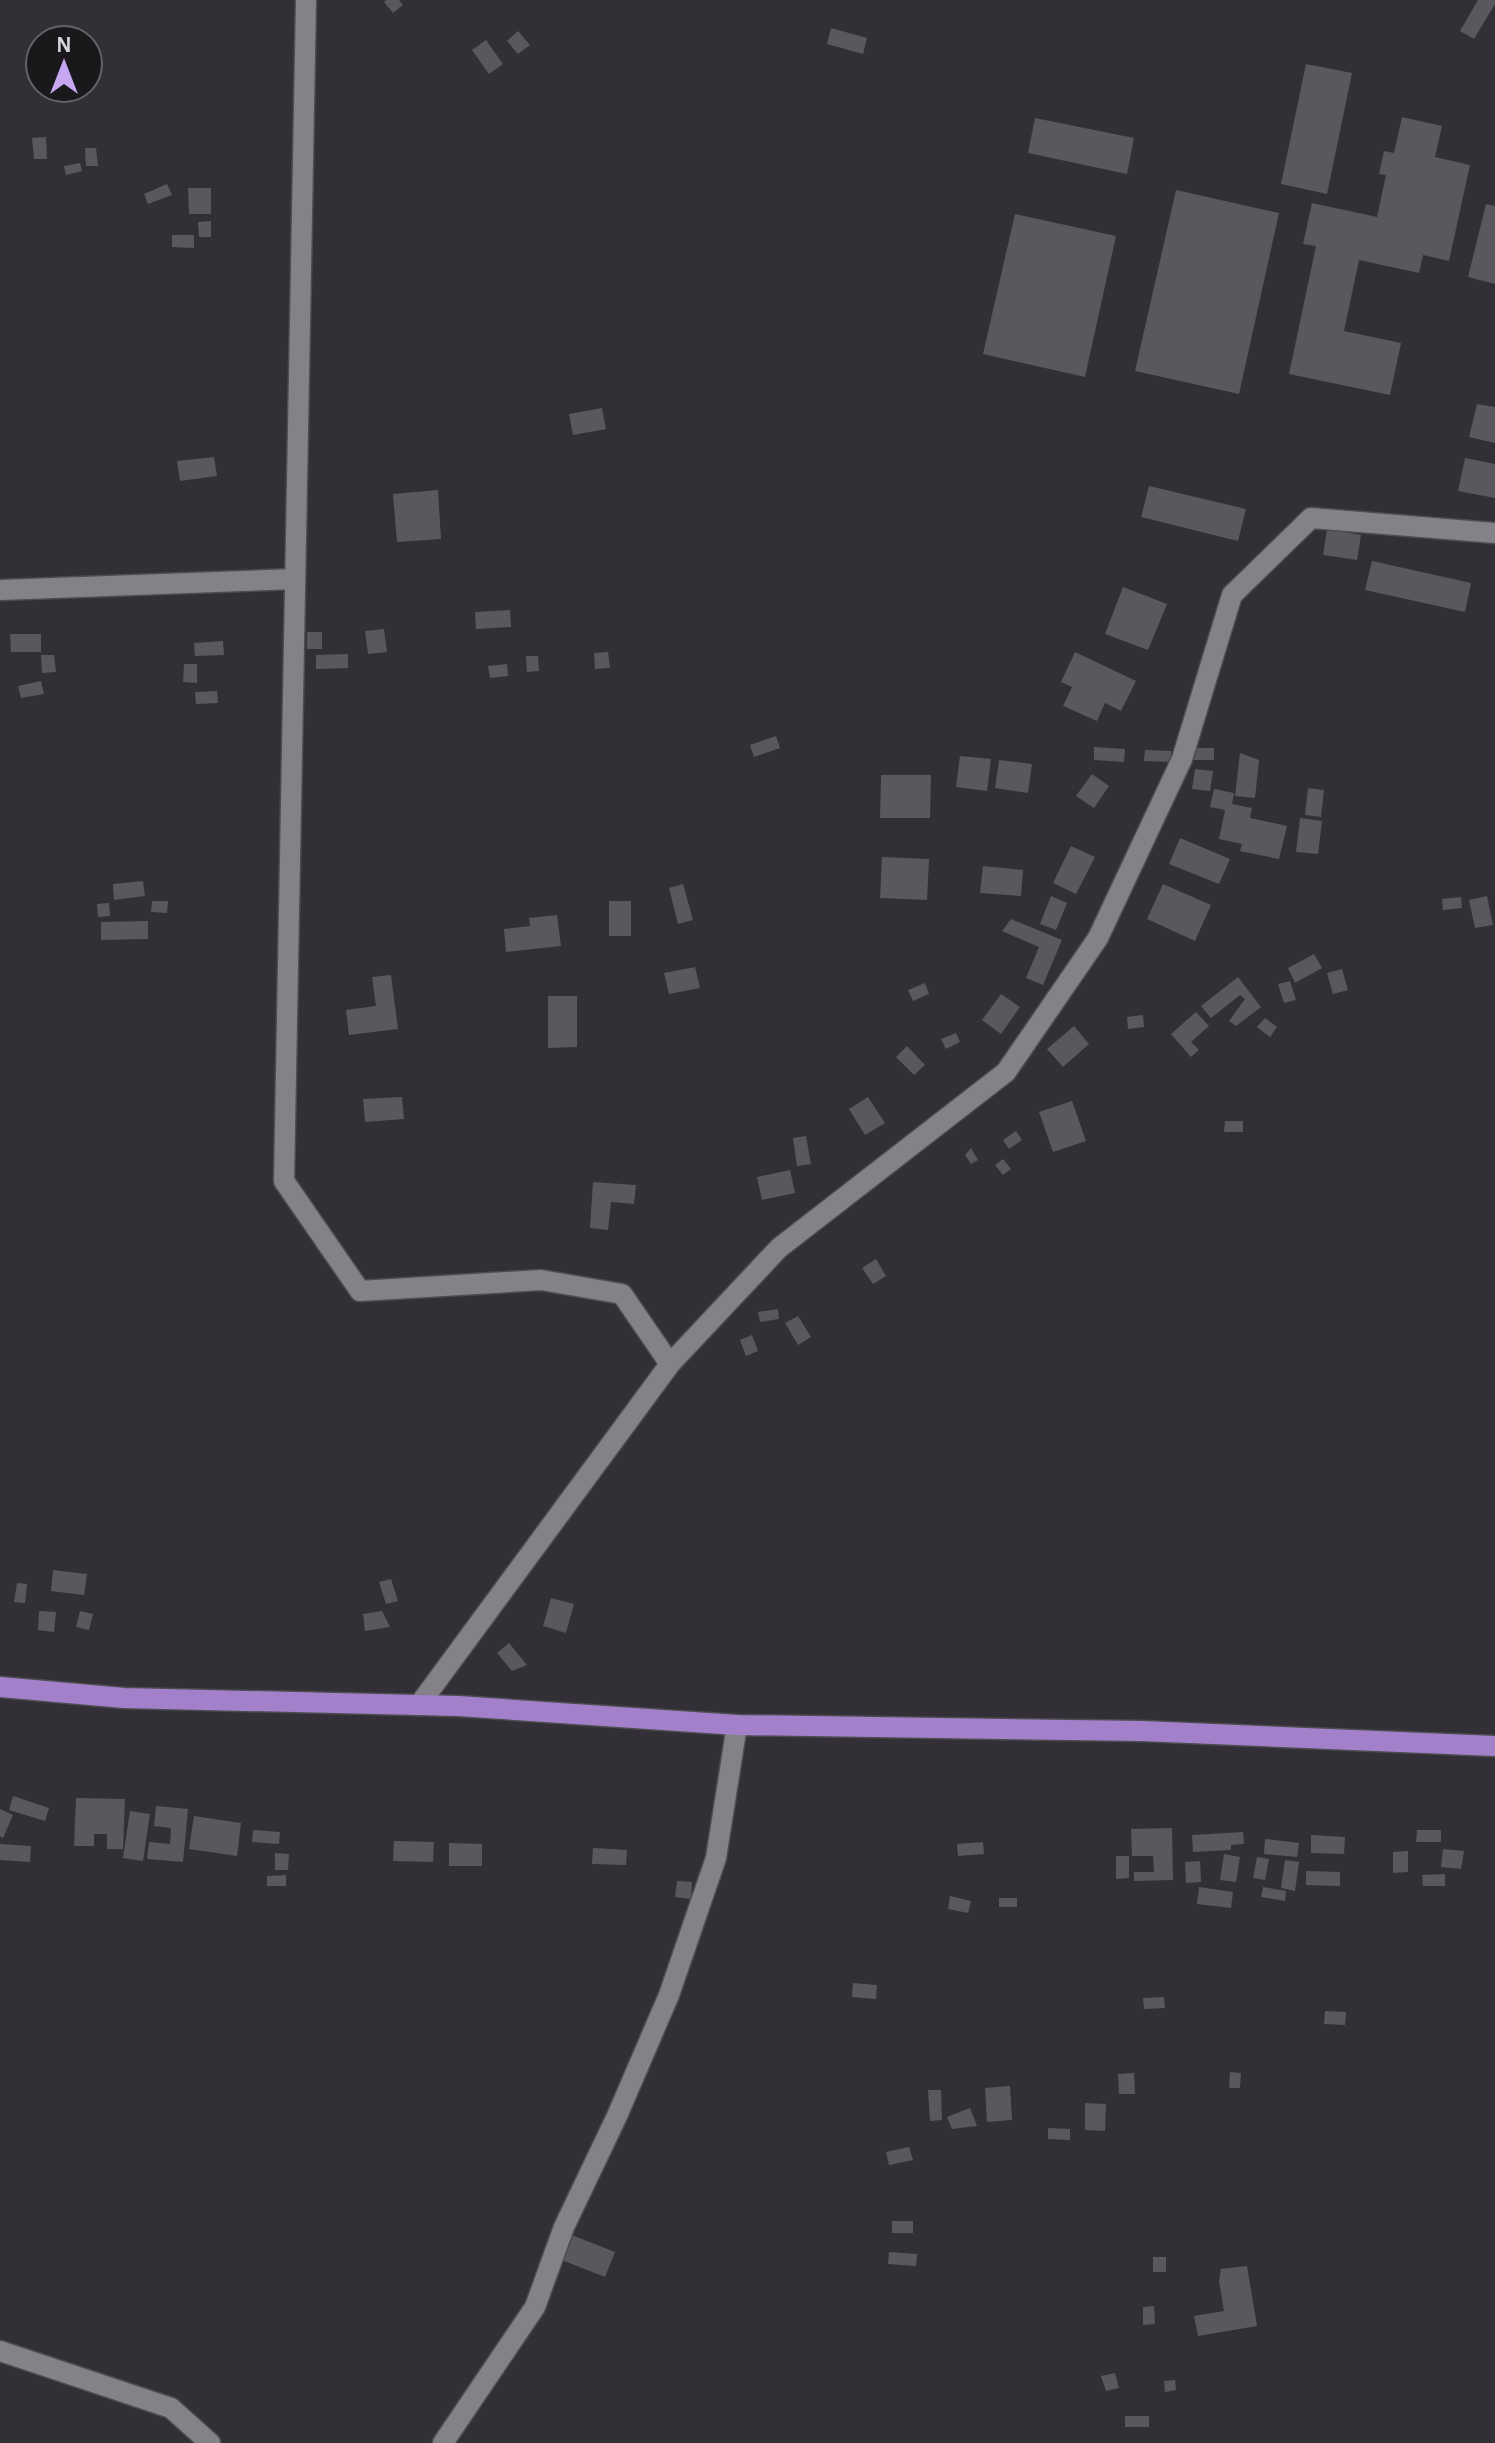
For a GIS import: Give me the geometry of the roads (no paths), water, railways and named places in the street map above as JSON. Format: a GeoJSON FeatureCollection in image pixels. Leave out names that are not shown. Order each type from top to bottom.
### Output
{"type":"FeatureCollection","features":[{"type":"Feature","properties":{"kind":"main road"},"geometry":{"type":"LineString","coordinates":[[0,1687],[124,1698],[419,1705],[737,1725],[1142,1731],[1495,1746]]}},
{"type":"Feature","properties":{"kind":"street"},"geometry":{"type":"LineString","coordinates":[[306,0],[284,1181],[360,1291],[541,1280],[622,1294],[670,1364]]}},
{"type":"Feature","properties":{"kind":"street"},"geometry":{"type":"LineString","coordinates":[[419,1705],[670,1364],[779,1248],[1006,1072],[1098,938],[1182,759],[1232,595],[1311,518],[1495,533]]}},
{"type":"Feature","properties":{"kind":"street"},"geometry":{"type":"LineString","coordinates":[[0,590],[295,579]]}},
{"type":"Feature","properties":{"kind":"street"},"geometry":{"type":"LineString","coordinates":[[443,2443],[535,2307],[564,2227],[617,2116],[669,1995],[716,1858],[737,1725]]}},
{"type":"Feature","properties":{"kind":"street"},"geometry":{"type":"LineString","coordinates":[[0,2351],[171,2408],[210,2443]]}}]}
